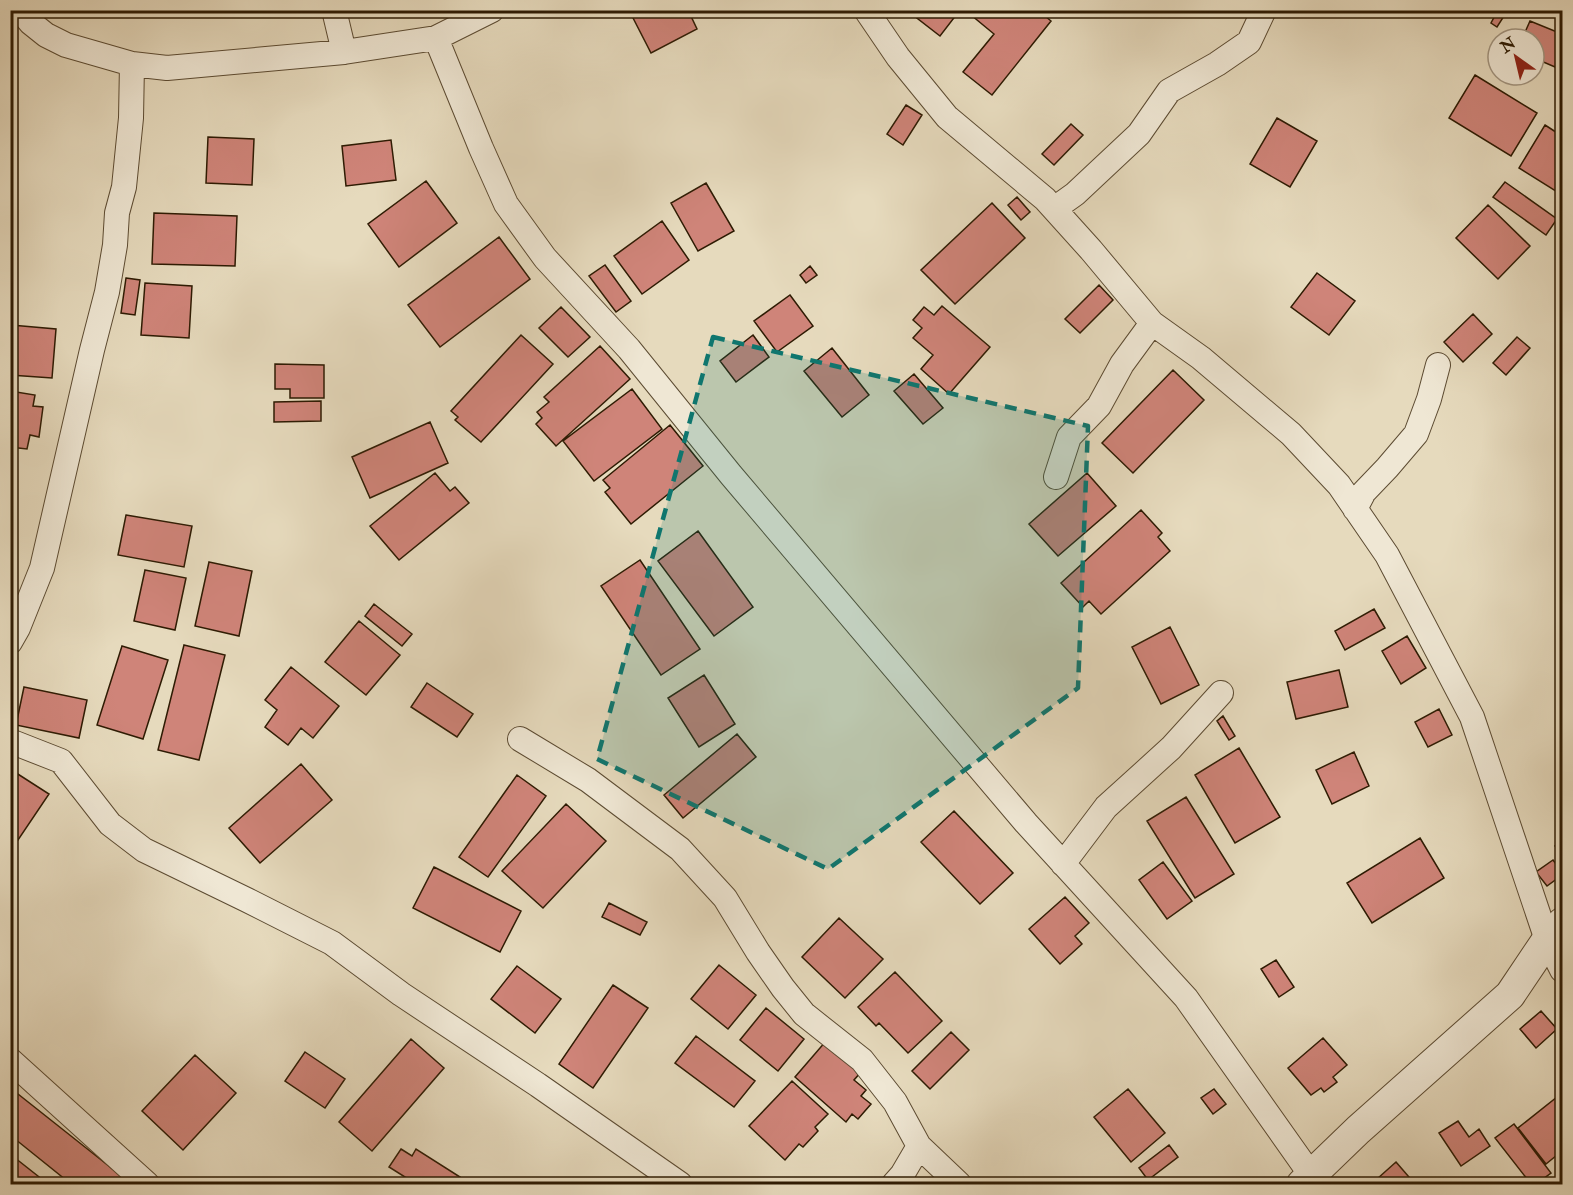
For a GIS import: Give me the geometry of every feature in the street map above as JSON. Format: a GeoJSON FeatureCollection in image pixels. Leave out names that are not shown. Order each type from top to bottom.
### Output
{"type":"FeatureCollection","features":[{"type":"Feature","properties":{"kind":"street"},"geometry":{"type":"LineString","coordinates":[[20,10],[46,35],[66,45],[132,64],[166,68],[345,52],[436,39],[492,10]]}},
{"type":"Feature","properties":{"kind":"street"},"geometry":{"type":"LineString","coordinates":[[334,10],[345,52]]}},
{"type":"Feature","properties":{"kind":"street"},"geometry":{"type":"LineString","coordinates":[[866,10],[898,57],[947,117],[1045,199],[1152,323],[1201,358],[1291,434],[1339,485],[1387,555],[1472,717],[1555,931],[1563,970]]}},
{"type":"Feature","properties":{"kind":"street"},"geometry":{"type":"LineString","coordinates":[[1054,209],[1075,194],[1139,134],[1169,92],[1249,42],[1264,10]]}},
{"type":"Feature","properties":{"kind":"street"},"geometry":{"type":"LineString","coordinates":[[436,39],[506,204],[545,258],[628,349],[730,475],[1026,823],[1186,998],[1306,1180],[1358,1130],[1510,995],[1555,931]]}},
{"type":"Feature","properties":{"kind":"street"},"geometry":{"type":"LineString","coordinates":[[10,642],[42,568],[107,292],[115,245],[117,213],[124,187],[131,118],[132,64]]}},
{"type":"Feature","properties":{"kind":"street"},"geometry":{"type":"LineString","coordinates":[[1056,477],[1069,437],[1099,406],[1122,364],[1152,323]]}},
{"type":"Feature","properties":{"kind":"street"},"geometry":{"type":"LineString","coordinates":[[1355,509],[1364,492],[1388,468],[1416,434],[1438,365]]}},
{"type":"Feature","properties":{"kind":"street"},"geometry":{"type":"LineString","coordinates":[[1064,864],[1106,807],[1171,748],[1221,693]]}},
{"type":"Feature","properties":{"kind":"street"},"geometry":{"type":"LineString","coordinates":[[520,739],[588,780],[680,849],[725,898],[758,952],[804,1014],[862,1060],[895,1102],[920,1146],[959,1185]]}},
{"type":"Feature","properties":{"kind":"street"},"geometry":{"type":"LineString","coordinates":[[10,741],[61,761],[110,824],[144,850],[332,944],[401,994],[538,1085],[680,1185]]}},
{"type":"Feature","properties":{"kind":"street"},"geometry":{"type":"LineString","coordinates":[[10,1060],[147,1185]]}},
{"type":"Feature","properties":{"kind":"street"},"geometry":{"type":"LineString","coordinates":[[894,1185],[920,1146]]}},
{"type":"Feature","properties":{"kind":"highlighted area"},"geometry":{"type":"Polygon","coordinates":[[[713,337],[1088,426],[1078,688],[828,869],[597,759],[713,337]]]}},
{"type":"Feature","properties":{"kind":"building"},"geometry":{"type":"Polygon","coordinates":[[[74,10],[121,10],[121,14],[74,16],[74,10]]]}},
{"type":"Feature","properties":{"kind":"building"},"geometry":{"type":"Polygon","coordinates":[[[637,10],[688,10],[697,29],[651,53],[631,14],[637,10]]]}},
{"type":"Feature","properties":{"kind":"building"},"geometry":{"type":"Polygon","coordinates":[[[916,10],[960,10],[940,36],[913,15],[916,10]]]}},
{"type":"Feature","properties":{"kind":"building"},"geometry":{"type":"Polygon","coordinates":[[[965,10],[1038,10],[1051,21],[992,95],[963,72],[994,34],[965,10]]]}},
{"type":"Feature","properties":{"kind":"building"},"geometry":{"type":"Polygon","coordinates":[[[1498,10],[1506,13],[1497,27],[1491,23],[1498,10]]]}},
{"type":"Feature","properties":{"kind":"building"},"geometry":{"type":"Polygon","coordinates":[[[1530,21],[1545,27],[1527,27],[1530,21]]]}},
{"type":"Feature","properties":{"kind":"building"},"geometry":{"type":"Polygon","coordinates":[[[1546,28],[1562,34],[1562,50],[1555,67],[1546,63],[1546,28]]]}},
{"type":"Feature","properties":{"kind":"building"},"geometry":{"type":"Polygon","coordinates":[[[1475,75],[1486,82],[1486,87],[1495,87],[1537,113],[1511,156],[1449,118],[1475,75]]]}},
{"type":"Feature","properties":{"kind":"building"},"geometry":{"type":"Polygon","coordinates":[[[906,105],[922,115],[903,145],[887,134],[906,105]]]}},
{"type":"Feature","properties":{"kind":"building"},"geometry":{"type":"Polygon","coordinates":[[[1277,118],[1317,141],[1290,187],[1250,164],[1277,118]]]}},
{"type":"Feature","properties":{"kind":"building"},"geometry":{"type":"Polygon","coordinates":[[[1071,124],[1083,135],[1054,165],[1042,154],[1071,124]]]}},
{"type":"Feature","properties":{"kind":"building"},"geometry":{"type":"Polygon","coordinates":[[[1545,125],[1562,136],[1562,195],[1519,168],[1545,125]]]}},
{"type":"Feature","properties":{"kind":"building"},"geometry":{"type":"Polygon","coordinates":[[[208,137],[254,139],[252,185],[206,183],[208,137]]]}},
{"type":"Feature","properties":{"kind":"building"},"geometry":{"type":"Polygon","coordinates":[[[391,140],[396,180],[346,186],[342,146],[391,140]]]}},
{"type":"Feature","properties":{"kind":"building"},"geometry":{"type":"Polygon","coordinates":[[[426,181],[457,223],[399,267],[368,224],[426,181]]]}},
{"type":"Feature","properties":{"kind":"building"},"geometry":{"type":"Polygon","coordinates":[[[1505,182],[1557,219],[1546,235],[1493,197],[1505,182]]]}},
{"type":"Feature","properties":{"kind":"building"},"geometry":{"type":"Polygon","coordinates":[[[706,183],[734,231],[698,251],[671,203],[706,183]]]}},
{"type":"Feature","properties":{"kind":"building"},"geometry":{"type":"Polygon","coordinates":[[[1017,197],[1030,212],[1021,220],[1008,205],[1017,197]]]}},
{"type":"Feature","properties":{"kind":"building"},"geometry":{"type":"Polygon","coordinates":[[[992,203],[1025,238],[955,304],[921,270],[992,203]]]}},
{"type":"Feature","properties":{"kind":"building"},"geometry":{"type":"Polygon","coordinates":[[[1488,205],[1530,246],[1498,279],[1456,238],[1488,205]]]}},
{"type":"Feature","properties":{"kind":"building"},"geometry":{"type":"Polygon","coordinates":[[[154,213],[237,216],[235,266],[152,264],[154,213]]]}},
{"type":"Feature","properties":{"kind":"building"},"geometry":{"type":"Polygon","coordinates":[[[662,221],[689,260],[642,294],[614,256],[662,221]]]}},
{"type":"Feature","properties":{"kind":"building"},"geometry":{"type":"Polygon","coordinates":[[[499,237],[530,279],[440,347],[408,305],[499,237]]]}},
{"type":"Feature","properties":{"kind":"building"},"geometry":{"type":"Polygon","coordinates":[[[605,265],[631,301],[616,312],[589,276],[605,265]]]}},
{"type":"Feature","properties":{"kind":"building"},"geometry":{"type":"Polygon","coordinates":[[[810,266],[817,275],[806,283],[800,275],[810,266]]]}},
{"type":"Feature","properties":{"kind":"building"},"geometry":{"type":"Polygon","coordinates":[[[1317,273],[1355,301],[1329,335],[1291,307],[1317,273]]]}},
{"type":"Feature","properties":{"kind":"building"},"geometry":{"type":"Polygon","coordinates":[[[126,278],[140,280],[135,315],[121,313],[126,278]]]}},
{"type":"Feature","properties":{"kind":"building"},"geometry":{"type":"Polygon","coordinates":[[[145,283],[192,286],[189,338],[141,335],[145,283]]]}},
{"type":"Feature","properties":{"kind":"building"},"geometry":{"type":"Polygon","coordinates":[[[1099,285],[1113,300],[1080,333],[1065,319],[1099,285]]]}},
{"type":"Feature","properties":{"kind":"building"},"geometry":{"type":"Polygon","coordinates":[[[790,295],[813,326],[777,352],[754,321],[790,295]]]}},
{"type":"Feature","properties":{"kind":"building"},"geometry":{"type":"Polygon","coordinates":[[[942,306],[990,347],[949,394],[921,369],[933,355],[913,338],[922,328],[913,320],[924,307],[934,315],[942,306]]]}},
{"type":"Feature","properties":{"kind":"building"},"geometry":{"type":"Polygon","coordinates":[[[561,307],[590,337],[568,357],[539,328],[561,307]]]}},
{"type":"Feature","properties":{"kind":"building"},"geometry":{"type":"Polygon","coordinates":[[[1473,314],[1492,334],[1463,362],[1444,342],[1473,314]]]}},
{"type":"Feature","properties":{"kind":"building"},"geometry":{"type":"Polygon","coordinates":[[[11,325],[56,329],[52,378],[10,375],[11,325]]]}},
{"type":"Feature","properties":{"kind":"building"},"geometry":{"type":"Polygon","coordinates":[[[521,335],[553,364],[481,442],[455,420],[458,417],[451,411],[521,335]]]}},
{"type":"Feature","properties":{"kind":"building"},"geometry":{"type":"Polygon","coordinates":[[[753,335],[769,357],[736,382],[720,361],[753,335]]]}},
{"type":"Feature","properties":{"kind":"building"},"geometry":{"type":"Polygon","coordinates":[[[1517,337],[1530,348],[1506,375],[1493,363],[1517,337]]]}},
{"type":"Feature","properties":{"kind":"building"},"geometry":{"type":"Polygon","coordinates":[[[600,346],[630,379],[556,446],[536,424],[542,418],[537,412],[549,402],[544,397],[600,346]]]}},
{"type":"Feature","properties":{"kind":"building"},"geometry":{"type":"Polygon","coordinates":[[[832,348],[869,395],[842,417],[804,371],[832,348]]]}},
{"type":"Feature","properties":{"kind":"building"},"geometry":{"type":"Polygon","coordinates":[[[275,364],[324,365],[324,398],[290,398],[290,389],[275,389],[275,364]]]}},
{"type":"Feature","properties":{"kind":"building"},"geometry":{"type":"Polygon","coordinates":[[[1173,370],[1204,400],[1133,473],[1102,443],[1173,370]]]}},
{"type":"Feature","properties":{"kind":"building"},"geometry":{"type":"Polygon","coordinates":[[[914,374],[943,408],[923,424],[894,391],[914,374]]]}},
{"type":"Feature","properties":{"kind":"building"},"geometry":{"type":"Polygon","coordinates":[[[632,389],[662,429],[594,481],[563,441],[632,389]]]}},
{"type":"Feature","properties":{"kind":"building"},"geometry":{"type":"Polygon","coordinates":[[[10,391],[35,395],[33,406],[43,407],[39,437],[30,435],[27,449],[10,447],[10,391]]]}},
{"type":"Feature","properties":{"kind":"building"},"geometry":{"type":"Polygon","coordinates":[[[321,401],[321,421],[274,422],[274,402],[321,401]]]}},
{"type":"Feature","properties":{"kind":"building"},"geometry":{"type":"Polygon","coordinates":[[[430,422],[448,463],[370,498],[352,457],[430,422]]]}},
{"type":"Feature","properties":{"kind":"building"},"geometry":{"type":"Polygon","coordinates":[[[670,425],[703,466],[631,524],[605,492],[610,488],[603,480],[670,425]]]}},
{"type":"Feature","properties":{"kind":"building"},"geometry":{"type":"Polygon","coordinates":[[[435,473],[450,491],[455,487],[469,503],[399,560],[370,526],[435,473]]]}},
{"type":"Feature","properties":{"kind":"building"},"geometry":{"type":"Polygon","coordinates":[[[1087,473],[1116,506],[1058,556],[1029,524],[1087,473]]]}},
{"type":"Feature","properties":{"kind":"building"},"geometry":{"type":"Polygon","coordinates":[[[1141,510],[1162,533],[1158,537],[1170,551],[1101,614],[1089,601],[1083,607],[1061,583],[1141,510]]]}},
{"type":"Feature","properties":{"kind":"building"},"geometry":{"type":"Polygon","coordinates":[[[126,515],[192,526],[184,567],[118,555],[126,515]]]}},
{"type":"Feature","properties":{"kind":"building"},"geometry":{"type":"Polygon","coordinates":[[[698,531],[753,607],[714,636],[658,561],[698,531]]]}},
{"type":"Feature","properties":{"kind":"building"},"geometry":{"type":"Polygon","coordinates":[[[640,560],[700,649],[661,675],[601,586],[640,560]]]}},
{"type":"Feature","properties":{"kind":"building"},"geometry":{"type":"Polygon","coordinates":[[[209,562],[252,571],[239,636],[195,626],[209,562]]]}},
{"type":"Feature","properties":{"kind":"building"},"geometry":{"type":"Polygon","coordinates":[[[145,570],[186,578],[175,630],[134,621],[145,570]]]}},
{"type":"Feature","properties":{"kind":"building"},"geometry":{"type":"Polygon","coordinates":[[[374,604],[412,634],[402,646],[365,616],[374,604]]]}},
{"type":"Feature","properties":{"kind":"building"},"geometry":{"type":"Polygon","coordinates":[[[1374,609],[1385,628],[1345,650],[1335,631],[1374,609]]]}},
{"type":"Feature","properties":{"kind":"building"},"geometry":{"type":"Polygon","coordinates":[[[359,621],[400,655],[366,695],[325,662],[359,621]]]}},
{"type":"Feature","properties":{"kind":"building"},"geometry":{"type":"Polygon","coordinates":[[[1170,627],[1199,685],[1161,704],[1132,647],[1170,627]]]}},
{"type":"Feature","properties":{"kind":"building"},"geometry":{"type":"Polygon","coordinates":[[[1407,636],[1426,668],[1401,684],[1382,651],[1407,636]]]}},
{"type":"Feature","properties":{"kind":"building"},"geometry":{"type":"Polygon","coordinates":[[[184,645],[225,655],[199,760],[158,750],[184,645]]]}},
{"type":"Feature","properties":{"kind":"building"},"geometry":{"type":"Polygon","coordinates":[[[122,646],[168,660],[143,739],[97,725],[122,646]]]}},
{"type":"Feature","properties":{"kind":"building"},"geometry":{"type":"Polygon","coordinates":[[[291,667],[339,706],[313,738],[301,728],[288,745],[265,727],[277,710],[265,700],[291,667]]]}},
{"type":"Feature","properties":{"kind":"building"},"geometry":{"type":"Polygon","coordinates":[[[1339,670],[1348,707],[1296,719],[1287,682],[1339,670]]]}},
{"type":"Feature","properties":{"kind":"building"},"geometry":{"type":"Polygon","coordinates":[[[704,675],[735,724],[699,747],[668,698],[704,675]]]}},
{"type":"Feature","properties":{"kind":"building"},"geometry":{"type":"Polygon","coordinates":[[[427,683],[473,714],[457,737],[411,707],[427,683]]]}},
{"type":"Feature","properties":{"kind":"building"},"geometry":{"type":"Polygon","coordinates":[[[24,687],[87,700],[79,738],[16,725],[24,687]]]}},
{"type":"Feature","properties":{"kind":"building"},"geometry":{"type":"Polygon","coordinates":[[[1439,709],[1452,735],[1428,747],[1415,722],[1439,709]]]}},
{"type":"Feature","properties":{"kind":"building"},"geometry":{"type":"Polygon","coordinates":[[[1223,716],[1235,736],[1229,740],[1217,721],[1223,716]]]}},
{"type":"Feature","properties":{"kind":"building"},"geometry":{"type":"Polygon","coordinates":[[[737,734],[756,757],[683,818],[664,795],[737,734]]]}},
{"type":"Feature","properties":{"kind":"building"},"geometry":{"type":"Polygon","coordinates":[[[1239,748],[1280,817],[1235,843],[1195,775],[1239,748]]]}},
{"type":"Feature","properties":{"kind":"building"},"geometry":{"type":"Polygon","coordinates":[[[1354,752],[1369,786],[1332,804],[1316,770],[1354,752]]]}},
{"type":"Feature","properties":{"kind":"building"},"geometry":{"type":"Polygon","coordinates":[[[301,764],[332,800],[260,863],[229,828],[301,764]]]}},
{"type":"Feature","properties":{"kind":"building"},"geometry":{"type":"Polygon","coordinates":[[[10,769],[49,794],[18,840],[10,835],[10,769]]]}},
{"type":"Feature","properties":{"kind":"building"},"geometry":{"type":"Polygon","coordinates":[[[517,775],[546,796],[488,877],[459,857],[517,775]]]}},
{"type":"Feature","properties":{"kind":"building"},"geometry":{"type":"Polygon","coordinates":[[[1186,797],[1234,874],[1195,898],[1147,821],[1186,797]]]}},
{"type":"Feature","properties":{"kind":"building"},"geometry":{"type":"Polygon","coordinates":[[[566,804],[606,841],[543,908],[502,871],[566,804]]]}},
{"type":"Feature","properties":{"kind":"building"},"geometry":{"type":"Polygon","coordinates":[[[954,811],[1013,873],[980,904],[921,842],[954,811]]]}},
{"type":"Feature","properties":{"kind":"building"},"geometry":{"type":"Polygon","coordinates":[[[1420,838],[1444,878],[1372,923],[1347,883],[1420,838]]]}},
{"type":"Feature","properties":{"kind":"building"},"geometry":{"type":"Polygon","coordinates":[[[1562,841],[1562,856],[1555,846],[1562,841]]]}},
{"type":"Feature","properties":{"kind":"building"},"geometry":{"type":"Polygon","coordinates":[[[1553,860],[1562,875],[1547,886],[1536,872],[1553,860]]]}},
{"type":"Feature","properties":{"kind":"building"},"geometry":{"type":"Polygon","coordinates":[[[1163,862],[1192,901],[1167,919],[1139,880],[1163,862]]]}},
{"type":"Feature","properties":{"kind":"building"},"geometry":{"type":"Polygon","coordinates":[[[434,867],[521,911],[500,952],[413,908],[434,867]]]}},
{"type":"Feature","properties":{"kind":"building"},"geometry":{"type":"Polygon","coordinates":[[[1065,897],[1089,923],[1075,936],[1082,944],[1060,964],[1029,929],[1065,897]]]}},
{"type":"Feature","properties":{"kind":"building"},"geometry":{"type":"Polygon","coordinates":[[[609,903],[647,922],[640,935],[602,917],[609,903]]]}},
{"type":"Feature","properties":{"kind":"building"},"geometry":{"type":"Polygon","coordinates":[[[839,918],[883,959],[845,998],[802,957],[839,918]]]}},
{"type":"Feature","properties":{"kind":"building"},"geometry":{"type":"Polygon","coordinates":[[[1276,960],[1294,987],[1279,997],[1261,969],[1276,960]]]}},
{"type":"Feature","properties":{"kind":"building"},"geometry":{"type":"Polygon","coordinates":[[[719,965],[756,995],[728,1029],[691,999],[719,965]]]}},
{"type":"Feature","properties":{"kind":"building"},"geometry":{"type":"Polygon","coordinates":[[[517,966],[561,999],[535,1033],[491,999],[517,966]]]}},
{"type":"Feature","properties":{"kind":"building"},"geometry":{"type":"Polygon","coordinates":[[[895,972],[942,1021],[908,1053],[879,1023],[876,1026],[858,1007],[895,972]]]}},
{"type":"Feature","properties":{"kind":"building"},"geometry":{"type":"Polygon","coordinates":[[[613,985],[648,1008],[593,1088],[559,1064],[613,985]]]}},
{"type":"Feature","properties":{"kind":"building"},"geometry":{"type":"Polygon","coordinates":[[[766,1008],[804,1039],[778,1071],[740,1040],[766,1008]]]}},
{"type":"Feature","properties":{"kind":"building"},"geometry":{"type":"Polygon","coordinates":[[[1541,1011],[1557,1029],[1536,1048],[1520,1029],[1541,1011]]]}},
{"type":"Feature","properties":{"kind":"building"},"geometry":{"type":"Polygon","coordinates":[[[951,1032],[969,1050],[930,1089],[912,1071],[951,1032]]]}},
{"type":"Feature","properties":{"kind":"building"},"geometry":{"type":"Polygon","coordinates":[[[696,1036],[755,1081],[734,1107],[675,1063],[696,1036]]]}},
{"type":"Feature","properties":{"kind":"building"},"geometry":{"type":"Polygon","coordinates":[[[1323,1038],[1347,1065],[1333,1077],[1337,1082],[1324,1092],[1321,1088],[1311,1095],[1288,1068],[1323,1038]]]}},
{"type":"Feature","properties":{"kind":"building"},"geometry":{"type":"Polygon","coordinates":[[[411,1039],[444,1068],[372,1151],[339,1122],[411,1039]]]}},
{"type":"Feature","properties":{"kind":"building"},"geometry":{"type":"Polygon","coordinates":[[[826,1041],[861,1072],[854,1080],[866,1090],[861,1096],[871,1104],[858,1119],[852,1114],[846,1122],[795,1077],[826,1041]]]}},
{"type":"Feature","properties":{"kind":"building"},"geometry":{"type":"Polygon","coordinates":[[[305,1052],[345,1079],[325,1108],[285,1081],[305,1052]]]}},
{"type":"Feature","properties":{"kind":"building"},"geometry":{"type":"Polygon","coordinates":[[[195,1055],[236,1093],[183,1150],[142,1111],[195,1055]]]}},
{"type":"Feature","properties":{"kind":"building"},"geometry":{"type":"Polygon","coordinates":[[[792,1081],[828,1114],[815,1127],[818,1131],[803,1147],[799,1144],[785,1160],[749,1126],[792,1081]]]}},
{"type":"Feature","properties":{"kind":"building"},"geometry":{"type":"Polygon","coordinates":[[[1128,1089],[1165,1133],[1131,1162],[1094,1117],[1128,1089]]]}},
{"type":"Feature","properties":{"kind":"building"},"geometry":{"type":"Polygon","coordinates":[[[1214,1089],[1226,1104],[1213,1114],[1201,1098],[1214,1089]]]}},
{"type":"Feature","properties":{"kind":"building"},"geometry":{"type":"Polygon","coordinates":[[[1562,1093],[1562,1151],[1546,1164],[1518,1128],[1562,1093]]]}},
{"type":"Feature","properties":{"kind":"building"},"geometry":{"type":"Polygon","coordinates":[[[18,1094],[124,1178],[119,1184],[71,1184],[10,1135],[10,1103],[18,1094]]]}},
{"type":"Feature","properties":{"kind":"building"},"geometry":{"type":"Polygon","coordinates":[[[1458,1121],[1469,1137],[1479,1129],[1490,1146],[1461,1166],[1439,1133],[1458,1121]]]}},
{"type":"Feature","properties":{"kind":"building"},"geometry":{"type":"Polygon","coordinates":[[[1514,1124],[1551,1173],[1536,1184],[1531,1184],[1495,1138],[1514,1124]]]}},
{"type":"Feature","properties":{"kind":"building"},"geometry":{"type":"Polygon","coordinates":[[[1169,1145],[1178,1157],[1148,1180],[1139,1168],[1169,1145]]]}},
{"type":"Feature","properties":{"kind":"building"},"geometry":{"type":"Polygon","coordinates":[[[401,1149],[412,1156],[416,1149],[460,1177],[455,1184],[416,1184],[389,1167],[401,1149]]]}},
{"type":"Feature","properties":{"kind":"building"},"geometry":{"type":"Polygon","coordinates":[[[10,1154],[48,1184],[10,1184],[10,1154]]]}},
{"type":"Feature","properties":{"kind":"building"},"geometry":{"type":"Polygon","coordinates":[[[1396,1162],[1415,1184],[1382,1184],[1377,1179],[1396,1162]]]}}]}
